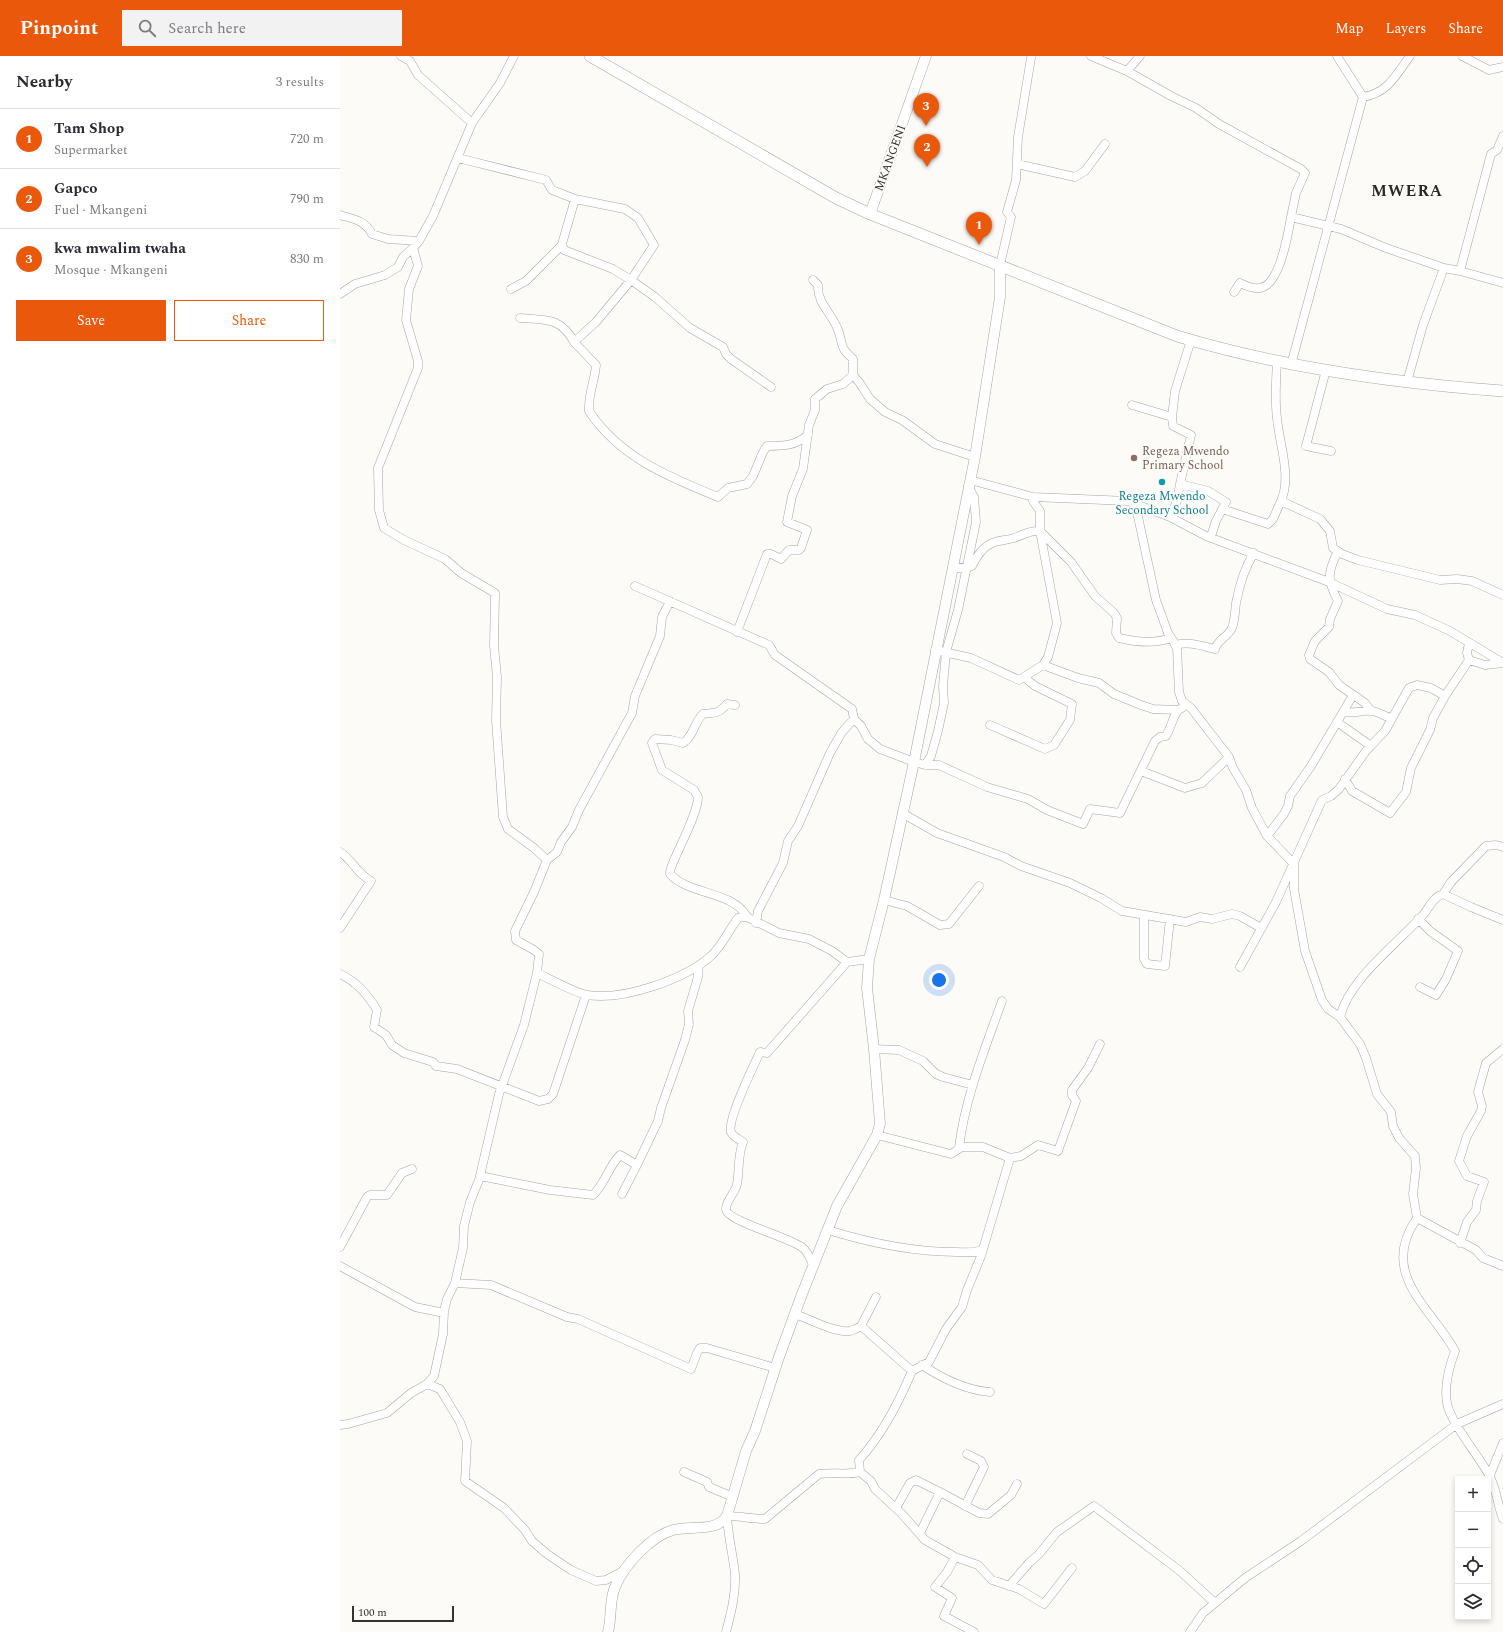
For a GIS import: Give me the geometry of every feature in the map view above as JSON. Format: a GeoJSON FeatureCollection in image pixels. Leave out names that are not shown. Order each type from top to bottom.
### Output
{"type":"FeatureCollection","features":[{"type":"Feature","properties":{"kind":"main road"},"geometry":{"type":"LineString","coordinates":[[590,56],[722,131],[804,181],[870,214],[1116,312],[1191,340],[1222,350],[1292,365],[1407,382],[1503,391]]}},
{"type":"Feature","properties":{"kind":"street"},"geometry":{"type":"LineString","coordinates":[[401,56],[410,61],[418,75],[472,123]]}},
{"type":"Feature","properties":{"kind":"street"},"geometry":{"type":"LineString","coordinates":[[340,294],[355,284],[385,275],[398,266],[403,257],[419,241],[433,216],[472,123],[500,83],[514,56]]}},
{"type":"Feature","properties":{"kind":"street","name":"MKANGENI"},"geometry":{"type":"LineString","coordinates":[[870,214],[926,56]]}},
{"type":"Feature","properties":{"kind":"street"},"geometry":{"type":"LineString","coordinates":[[1091,56],[1127,71],[1196,108],[1219,124],[1301,169],[1305,173],[1296,193],[1287,239],[1275,277],[1270,283],[1262,288],[1252,288],[1240,283],[1234,292]]}},
{"type":"Feature","properties":{"kind":"street"},"geometry":{"type":"LineString","coordinates":[[1127,71],[1140,56]]}},
{"type":"Feature","properties":{"kind":"street"},"geometry":{"type":"LineString","coordinates":[[1292,365],[1363,97],[1337,56]]}},
{"type":"Feature","properties":{"kind":"street"},"geometry":{"type":"LineString","coordinates":[[1363,97],[1374,95],[1387,87],[1410,56]]}},
{"type":"Feature","properties":{"kind":"street"},"geometry":{"type":"LineString","coordinates":[[1462,56],[1489,70],[1503,67]]}},
{"type":"Feature","properties":{"kind":"street"},"geometry":{"type":"LineString","coordinates":[[608,1632],[611,1604],[615,1587],[623,1571],[631,1561],[654,1539],[671,1530],[686,1527],[707,1528],[723,1522],[727,1516],[746,1451],[755,1432],[775,1368],[837,1206],[877,1135],[880,1124],[867,988],[869,959],[884,900],[914,762],[935,650],[975,457],[1000,297],[1000,265],[1011,217],[1007,212],[1016,180],[1018,137],[1030,57]]}},
{"type":"Feature","properties":{"kind":"street"},"geometry":{"type":"LineString","coordinates":[[1460,271],[1491,154],[1497,150],[1503,136]]}},
{"type":"Feature","properties":{"kind":"street"},"geometry":{"type":"LineString","coordinates":[[1017,164],[1075,176],[1085,171],[1105,144]]}},
{"type":"Feature","properties":{"kind":"street"},"geometry":{"type":"LineString","coordinates":[[458,158],[546,180],[552,190],[575,198],[626,209],[638,218],[654,245],[631,280],[596,322],[574,342]]}},
{"type":"Feature","properties":{"kind":"street"},"geometry":{"type":"LineString","coordinates":[[511,289],[526,281],[562,245],[575,198]]}},
{"type":"Feature","properties":{"kind":"street"},"geometry":{"type":"LineString","coordinates":[[340,215],[357,219],[369,227],[372,234],[388,239],[419,241]]}},
{"type":"Feature","properties":{"kind":"street"},"geometry":{"type":"LineString","coordinates":[[1291,217],[1341,229],[1392,251],[1444,268],[1503,283]]}},
{"type":"Feature","properties":{"kind":"street"},"geometry":{"type":"LineString","coordinates":[[562,245],[564,250],[613,269],[631,280],[655,297],[690,328],[723,347],[726,354],[731,359],[771,387]]}},
{"type":"Feature","properties":{"kind":"street"},"geometry":{"type":"LineString","coordinates":[[413,248],[418,266],[410,289],[406,320],[418,360],[418,368],[378,468],[379,510],[384,528],[404,540],[445,559],[461,573],[496,593],[494,646],[497,677],[496,720],[503,817],[508,829],[534,848],[547,860]]}},
{"type":"Feature","properties":{"kind":"street"},"geometry":{"type":"LineString","coordinates":[[1407,382],[1424,325],[1444,268]]}},
{"type":"Feature","properties":{"kind":"street"},"geometry":{"type":"LineString","coordinates":[[813,280],[818,285],[820,301],[838,330],[840,344],[852,359],[853,375],[870,399],[886,412],[902,420],[935,444],[975,457]]}},
{"type":"Feature","properties":{"kind":"street"},"geometry":{"type":"LineString","coordinates":[[520,318],[552,320],[562,325],[570,334],[574,342],[596,365],[596,373],[590,389],[589,410],[614,440],[628,453],[672,478],[718,497],[728,488],[747,484],[754,476],[763,452],[767,446],[783,447],[803,439],[808,435]]}},
{"type":"Feature","properties":{"kind":"street"},"geometry":{"type":"LineString","coordinates":[[1170,517],[1177,501],[1191,435],[1173,426],[1172,417],[1175,391],[1191,340]]}},
{"type":"Feature","properties":{"kind":"street"},"geometry":{"type":"LineString","coordinates":[[1222,509],[1268,524],[1273,519],[1281,501],[1286,471],[1277,420],[1277,362]]}},
{"type":"Feature","properties":{"kind":"street"},"geometry":{"type":"LineString","coordinates":[[1326,370],[1306,446],[1331,451]]}},
{"type":"Feature","properties":{"kind":"street"},"geometry":{"type":"LineString","coordinates":[[737,632],[767,554],[781,559],[789,550],[798,550],[801,548],[806,535],[806,530],[788,522],[792,496],[803,469],[809,425],[815,410],[815,399],[827,388],[843,384],[853,375]]}},
{"type":"Feature","properties":{"kind":"street"},"geometry":{"type":"LineString","coordinates":[[1132,405],[1172,417]]}},
{"type":"Feature","properties":{"kind":"street"},"geometry":{"type":"LineString","coordinates":[[969,483],[1033,497],[1118,500],[1135,503],[1170,517],[1206,536],[1211,536],[1329,582],[1387,609],[1415,615],[1450,631],[1503,663]]}},
{"type":"Feature","properties":{"kind":"street"},"geometry":{"type":"LineString","coordinates":[[925,765],[931,756],[943,710],[946,652],[958,610],[976,522],[974,497],[969,483]]}},
{"type":"Feature","properties":{"kind":"street"},"geometry":{"type":"LineString","coordinates":[[1180,484],[1208,491],[1226,502],[1216,521],[1211,536]]}},
{"type":"Feature","properties":{"kind":"street"},"geometry":{"type":"LineString","coordinates":[[935,650],[971,658],[1019,680],[1042,665],[1048,657],[1058,623],[1040,531],[1040,510],[1033,501],[1033,497]]}},
{"type":"Feature","properties":{"kind":"street"},"geometry":{"type":"LineString","coordinates":[[1281,501],[1320,520],[1330,531],[1333,548],[1354,559],[1426,578],[1472,581],[1503,595]]}},
{"type":"Feature","properties":{"kind":"street"},"geometry":{"type":"LineString","coordinates":[[1135,503],[1143,535],[1149,575],[1156,600],[1178,654],[1179,692],[1182,701],[1191,708],[1230,757],[1233,768],[1246,790],[1252,808],[1268,836],[1294,864],[1294,890],[1306,951],[1322,1000],[1328,1009],[1340,1017],[1360,1044],[1377,1094],[1391,1112],[1393,1126],[1399,1138],[1415,1156],[1416,1168],[1413,1194],[1417,1218],[1409,1229],[1405,1246],[1405,1273],[1414,1294],[1435,1324],[1447,1337],[1455,1351],[1447,1386],[1447,1404],[1457,1424],[1490,1475],[1497,1492],[1498,1507],[1503,1519]]}},
{"type":"Feature","properties":{"kind":"street"},"geometry":{"type":"LineString","coordinates":[[952,569],[972,566],[978,553],[988,545],[1019,536],[1026,531],[1040,531],[1071,562],[1095,596],[1114,613],[1117,618],[1116,633],[1119,638],[1136,642],[1173,641],[1192,643],[1215,649],[1219,640],[1227,635],[1232,628],[1241,585],[1254,553]]}},
{"type":"Feature","properties":{"kind":"street"},"geometry":{"type":"LineString","coordinates":[[1338,551],[1331,566],[1329,582],[1338,601],[1337,605],[1330,619],[1329,627],[1315,641],[1309,655],[1310,659],[1329,672],[1339,685],[1365,703],[1371,711]]}},
{"type":"Feature","properties":{"kind":"street"},"geometry":{"type":"LineString","coordinates":[[635,586],[769,646],[775,655],[852,709],[854,719],[861,726],[868,739],[880,749],[925,765],[939,765],[987,786],[1028,799],[1048,810],[1083,824],[1090,809],[1120,813],[1142,771],[1155,741],[1160,737],[1166,736],[1170,730],[1172,720],[1178,710]]}},
{"type":"Feature","properties":{"kind":"street"},"geometry":{"type":"LineString","coordinates":[[340,1425],[387,1413],[411,1393],[427,1384],[434,1376],[443,1334],[444,1313],[447,1299],[455,1283],[463,1248],[464,1226],[470,1202],[480,1176],[502,1086],[524,1025],[537,973],[539,954],[534,950],[520,944],[516,940],[515,931],[534,892],[547,860],[556,852],[572,827],[579,810],[632,713],[635,696],[660,636],[662,617],[670,601]]}},
{"type":"Feature","properties":{"kind":"street"},"geometry":{"type":"LineString","coordinates":[[1345,779],[1352,791],[1390,813],[1406,792],[1410,768],[1430,730],[1433,718],[1445,696],[1469,660],[1467,653],[1469,643]]}},
{"type":"Feature","properties":{"kind":"street"},"geometry":{"type":"LineString","coordinates":[[1469,660],[1485,665],[1503,663]]}},
{"type":"Feature","properties":{"kind":"street"},"geometry":{"type":"LineString","coordinates":[[1042,665],[1078,678],[1099,683],[1114,694],[1153,709],[1178,710],[1187,706]]}},
{"type":"Feature","properties":{"kind":"street"},"geometry":{"type":"LineString","coordinates":[[990,725],[1045,749],[1054,745],[1070,720],[1072,704],[1035,686],[1024,677]]}},
{"type":"Feature","properties":{"kind":"street"},"geometry":{"type":"LineString","coordinates":[[1240,967],[1256,942],[1261,928],[1294,864],[1322,800],[1331,796],[1385,731],[1409,688],[1417,685],[1431,688],[1445,696]]}},
{"type":"Feature","properties":{"kind":"street"},"geometry":{"type":"LineString","coordinates":[[1268,836],[1284,814],[1288,806],[1290,796],[1311,766],[1353,695]]}},
{"type":"Feature","properties":{"kind":"street"},"geometry":{"type":"LineString","coordinates":[[735,704],[726,704],[714,714],[703,714],[684,743],[655,739],[652,742],[662,770],[694,790],[698,797],[695,814],[670,867],[670,874],[690,887],[711,893],[729,902],[743,910],[747,917],[756,923],[780,933],[809,939],[832,951],[847,962]]}},
{"type":"Feature","properties":{"kind":"street"},"geometry":{"type":"LineString","coordinates":[[1342,712],[1353,714],[1371,711],[1392,718]]}},
{"type":"Feature","properties":{"kind":"street"},"geometry":{"type":"LineString","coordinates":[[756,923],[758,912],[783,862],[788,841],[798,826],[830,753],[842,732],[854,719]]}},
{"type":"Feature","properties":{"kind":"street"},"geometry":{"type":"LineString","coordinates":[[1337,722],[1371,746]]}},
{"type":"Feature","properties":{"kind":"street"},"geometry":{"type":"LineString","coordinates":[[1142,771],[1185,788],[1202,783],[1230,757]]}},
{"type":"Feature","properties":{"kind":"street"},"geometry":{"type":"LineString","coordinates":[[902,813],[937,833],[1004,857],[1021,866],[1053,876],[1102,898],[1122,911],[1144,916],[1186,922],[1200,918],[1212,919],[1232,914],[1240,916],[1261,928]]}},
{"type":"Feature","properties":{"kind":"street"},"geometry":{"type":"LineString","coordinates":[[1340,1017],[1344,1003],[1358,983],[1396,940],[1418,919],[1436,897],[1443,894],[1450,882],[1486,846],[1496,845],[1503,847]]}},
{"type":"Feature","properties":{"kind":"street"},"geometry":{"type":"LineString","coordinates":[[340,852],[347,856],[362,876],[371,881],[340,928]]}},
{"type":"Feature","properties":{"kind":"street"},"geometry":{"type":"LineString","coordinates":[[884,900],[907,906],[940,925],[949,924],[979,886]]}},
{"type":"Feature","properties":{"kind":"street"},"geometry":{"type":"LineString","coordinates":[[1443,894],[1503,920]]}},
{"type":"Feature","properties":{"kind":"street"},"geometry":{"type":"LineString","coordinates":[[1144,916],[1144,959],[1147,964],[1165,966],[1170,919]]}},
{"type":"Feature","properties":{"kind":"street"},"geometry":{"type":"LineString","coordinates":[[537,973],[586,995],[620,996],[658,985],[698,966],[712,955],[725,939],[731,927],[738,918],[747,917]]}},
{"type":"Feature","properties":{"kind":"street"},"geometry":{"type":"LineString","coordinates":[[1418,919],[1430,931],[1458,951],[1446,979],[1436,995],[1420,987]]}},
{"type":"Feature","properties":{"kind":"street"},"geometry":{"type":"LineString","coordinates":[[814,1266],[803,1248],[734,1218],[727,1213],[726,1208],[737,1186],[738,1160],[743,1142],[735,1137],[731,1131],[731,1123],[746,1082],[760,1052],[767,1053],[847,962],[869,959]]}},
{"type":"Feature","properties":{"kind":"street"},"geometry":{"type":"LineString","coordinates":[[622,1194],[638,1165],[658,1121],[660,1108],[685,1040],[689,1024],[688,1011],[698,977],[698,966]]}},
{"type":"Feature","properties":{"kind":"street"},"geometry":{"type":"LineString","coordinates":[[340,974],[354,982],[372,1002],[377,1010],[374,1027],[386,1035],[392,1045],[404,1053],[433,1062],[436,1066],[457,1069],[539,1101],[548,1099],[553,1094],[586,995]]}},
{"type":"Feature","properties":{"kind":"street"},"geometry":{"type":"LineString","coordinates":[[959,1148],[962,1126],[973,1085],[1002,1001]]}},
{"type":"Feature","properties":{"kind":"street"},"geometry":{"type":"LineString","coordinates":[[877,1135],[951,1154],[959,1148],[983,1148],[1010,1158],[1021,1156],[1038,1145],[1058,1151],[1076,1101],[1072,1095],[1072,1090],[1088,1068],[1100,1044]]}},
{"type":"Feature","properties":{"kind":"street"},"geometry":{"type":"LineString","coordinates":[[874,1049],[899,1050],[923,1061],[936,1074],[973,1085]]}},
{"type":"Feature","properties":{"kind":"street"},"geometry":{"type":"LineString","coordinates":[[1460,1243],[1467,1222],[1476,1210],[1476,1201],[1484,1182],[1467,1176],[1459,1161],[1467,1136],[1481,1111],[1482,1106],[1478,1092],[1486,1063],[1503,1050]]}},
{"type":"Feature","properties":{"kind":"street"},"geometry":{"type":"LineString","coordinates":[[480,1176],[550,1190],[593,1195],[604,1181],[613,1161],[620,1155],[638,1165]]}},
{"type":"Feature","properties":{"kind":"street"},"geometry":{"type":"LineString","coordinates":[[1010,1158],[983,1249],[962,1307],[946,1329],[929,1362],[912,1371],[900,1401],[867,1451],[859,1460],[860,1472],[871,1481],[875,1489],[896,1508],[925,1540],[955,1557],[978,1565],[992,1580],[1019,1589],[1044,1604],[1072,1568]]}},
{"type":"Feature","properties":{"kind":"street"},"geometry":{"type":"LineString","coordinates":[[340,1247],[367,1197],[370,1195],[387,1196],[402,1173],[412,1169]]}},
{"type":"Feature","properties":{"kind":"street"},"geometry":{"type":"LineString","coordinates":[[1417,1218],[1460,1243],[1476,1250],[1483,1258],[1503,1266]]}},
{"type":"Feature","properties":{"kind":"street"},"geometry":{"type":"LineString","coordinates":[[828,1230],[862,1240],[915,1250],[972,1252],[983,1249]]}},
{"type":"Feature","properties":{"kind":"street"},"geometry":{"type":"LineString","coordinates":[[340,1266],[414,1307],[444,1313]]}},
{"type":"Feature","properties":{"kind":"street"},"geometry":{"type":"LineString","coordinates":[[455,1283],[491,1285],[567,1317],[578,1319],[691,1369],[700,1348],[706,1348],[775,1368]]}},
{"type":"Feature","properties":{"kind":"street"},"geometry":{"type":"LineString","coordinates":[[795,1314],[826,1326],[844,1331],[850,1331],[861,1326],[876,1297]]}},
{"type":"Feature","properties":{"kind":"street"},"geometry":{"type":"LineString","coordinates":[[861,1326],[912,1371]]}},
{"type":"Feature","properties":{"kind":"street"},"geometry":{"type":"LineString","coordinates":[[922,1365],[937,1375],[956,1384],[975,1391],[990,1392]]}},
{"type":"Feature","properties":{"kind":"street"},"geometry":{"type":"LineString","coordinates":[[427,1384],[440,1389],[460,1422],[467,1441],[465,1481],[504,1508],[525,1530],[532,1541],[547,1554],[571,1570],[596,1581],[614,1577],[623,1571]]}},
{"type":"Feature","properties":{"kind":"street"},"geometry":{"type":"LineString","coordinates":[[1190,1632],[1197,1620],[1245,1578],[1302,1541],[1457,1424],[1503,1404]]}},
{"type":"Feature","properties":{"kind":"street"},"geometry":{"type":"LineString","coordinates":[[1490,1475],[1503,1443]]}},
{"type":"Feature","properties":{"kind":"street"},"geometry":{"type":"LineString","coordinates":[[965,1506],[984,1467],[981,1461],[967,1454]]}},
{"type":"Feature","properties":{"kind":"street"},"geometry":{"type":"LineString","coordinates":[[684,1472],[707,1482],[709,1487],[733,1497]]}},
{"type":"Feature","properties":{"kind":"street"},"geometry":{"type":"LineString","coordinates":[[727,1516],[743,1516],[756,1519],[765,1519],[819,1474],[831,1472],[851,1474],[860,1472]]}},
{"type":"Feature","properties":{"kind":"street"},"geometry":{"type":"LineString","coordinates":[[896,1508],[910,1483],[916,1480],[979,1513],[988,1514],[1011,1495],[1017,1484]]}},
{"type":"Feature","properties":{"kind":"street"},"geometry":{"type":"LineString","coordinates":[[920,1534],[940,1492]]}},
{"type":"Feature","properties":{"kind":"street"},"geometry":{"type":"LineString","coordinates":[[1009,1586],[1057,1532],[1094,1506],[1180,1571],[1215,1603]]}},
{"type":"Feature","properties":{"kind":"street"},"geometry":{"type":"LineString","coordinates":[[726,1632],[733,1606],[735,1574],[729,1540],[727,1516]]}},
{"type":"Feature","properties":{"kind":"street"},"geometry":{"type":"LineString","coordinates":[[955,1557],[947,1572],[935,1587],[952,1598],[944,1616],[974,1632]]}},
{"type":"Feature","properties":{"kind":"place","name":"kwa mwalim twaha"},"geometry":{"type":"Point","coordinates":[926,126]}},
{"type":"Feature","properties":{"kind":"place","name":"Gapco"},"geometry":{"type":"Point","coordinates":[927,167]}},
{"type":"Feature","properties":{"kind":"place","name":"Tam Shop"},"geometry":{"type":"Point","coordinates":[979,245]}},
{"type":"Feature","properties":{"kind":"place","name":"Regeza Mwendo Primary School"},"geometry":{"type":"Point","coordinates":[1134,458]}},
{"type":"Feature","properties":{"kind":"place","name":"Regeza Mwendo Secondary School"},"geometry":{"type":"Point","coordinates":[1162,482]}},
{"type":"Feature","properties":{"kind":"district","name":"MWERA"},"geometry":{"type":"Point","coordinates":[1407,190]}}]}
